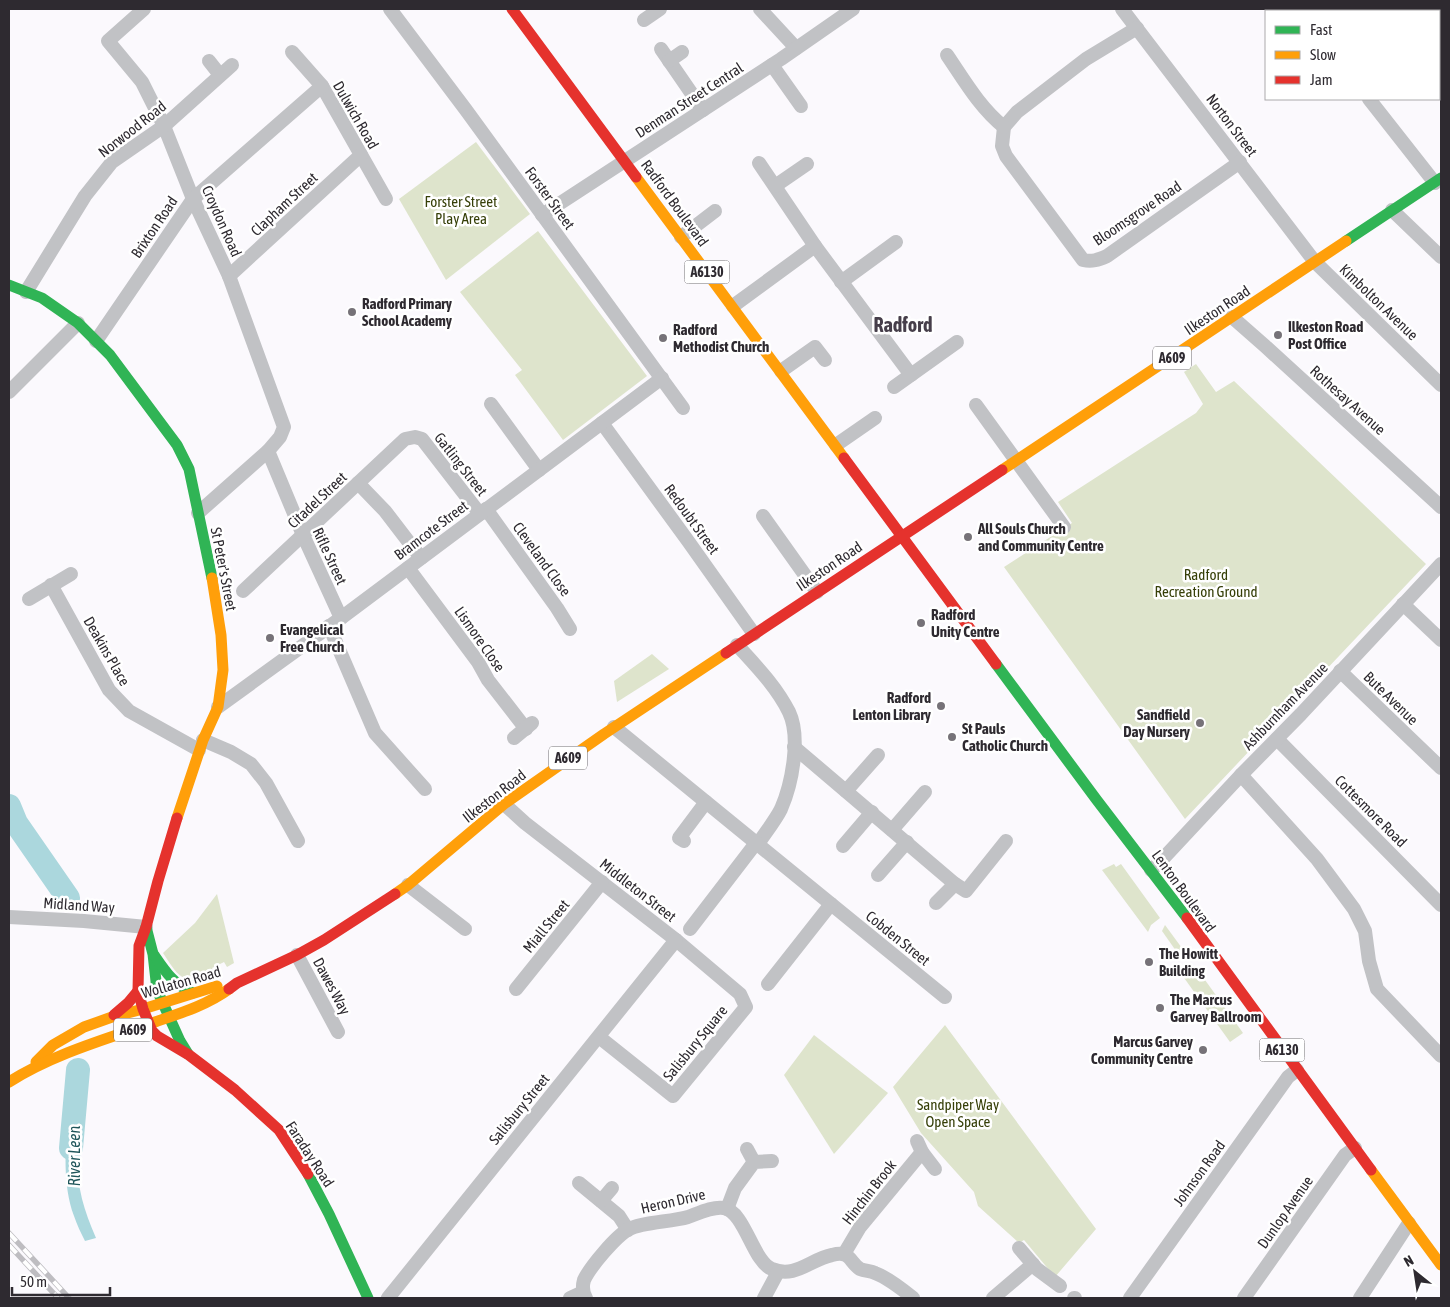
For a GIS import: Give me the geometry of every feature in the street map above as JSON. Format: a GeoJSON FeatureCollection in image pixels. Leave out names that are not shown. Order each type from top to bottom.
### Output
{"type":"FeatureCollection","features":[{"type":"Feature","properties":{"kind":"main road","name":"Radford Boulevard"},"geometry":{"type":"LineString","coordinates":[[514,9],[902,536]]}},
{"type":"Feature","properties":{"kind":"main road","name":"Ilkeston Road"},"geometry":{"type":"LineString","coordinates":[[237,983],[324,940],[408,885],[504,804],[614,727],[1438,180]]}},
{"type":"Feature","properties":{"kind":"main road","name":"St Peter's Street"},"geometry":{"type":"LineString","coordinates":[[9,285],[42,298],[78,323],[110,355],[176,445],[189,469],[214,587],[221,635],[223,670],[218,707],[201,745],[139,946],[138,991],[143,1009]]}},
{"type":"Feature","properties":{"kind":"main road","name":"Lenton Boulevard"},"geometry":{"type":"LineString","coordinates":[[902,536],[1151,870],[1441,1265]]}},
{"type":"Feature","properties":{"kind":"main road","name":"St Peter's Street"},"geometry":{"type":"LineString","coordinates":[[146,928],[153,954],[157,990],[162,1003]]}},
{"type":"Feature","properties":{"kind":"main road","name":"St Peter's Street"},"geometry":{"type":"LineString","coordinates":[[153,954],[174,983],[192,993]]}},
{"type":"Feature","properties":{"kind":"main road","name":"Wollaton Road"},"geometry":{"type":"LineString","coordinates":[[26,1072],[53,1045],[84,1027],[211,987],[237,983]]}},
{"type":"Feature","properties":{"kind":"main road","name":"Wollaton Road"},"geometry":{"type":"LineString","coordinates":[[9,1082],[26,1072],[82,1048],[192,1009],[216,998],[237,983]]}},
{"type":"Feature","properties":{"kind":"main road","name":"Wollaton Road"},"geometry":{"type":"LineString","coordinates":[[112,1017],[138,991]]}},
{"type":"Feature","properties":{"kind":"main road","name":"Faraday Road"},"geometry":{"type":"LineString","coordinates":[[162,1003],[180,1042],[189,1055]]}},
{"type":"Feature","properties":{"kind":"main road","name":"Faraday Road"},"geometry":{"type":"LineString","coordinates":[[143,1009],[152,1031],[157,1036],[189,1055],[235,1090],[279,1130],[306,1170],[329,1214],[368,1298]]}},
{"type":"Feature","properties":{"kind":"street","name":"Croydon Road"},"geometry":{"type":"LineString","coordinates":[[144,9],[108,41],[142,82],[164,126],[192,198],[229,276],[284,427],[280,437],[268,451]]}},
{"type":"Feature","properties":{"kind":"street","name":"Forster Street"},"geometry":{"type":"LineString","coordinates":[[390,9],[683,408]]}},
{"type":"Feature","properties":{"kind":"street"},"geometry":{"type":"LineString","coordinates":[[644,20],[658,9]]}},
{"type":"Feature","properties":{"kind":"street"},"geometry":{"type":"LineString","coordinates":[[760,9],[796,48]]}},
{"type":"Feature","properties":{"kind":"street","name":"Denman Street Central"},"geometry":{"type":"LineString","coordinates":[[542,215],[772,66],[853,9]]}},
{"type":"Feature","properties":{"kind":"street","name":"Norton Street"},"geometry":{"type":"LineString","coordinates":[[1122,9],[1315,262]]}},
{"type":"Feature","properties":{"kind":"street"},"geometry":{"type":"LineString","coordinates":[[947,55],[983,106],[1004,127],[1017,112],[1086,59],[1137,28]]}},
{"type":"Feature","properties":{"kind":"street","name":"Dulwich Road"},"geometry":{"type":"LineString","coordinates":[[292,52],[322,86],[386,198]]}},
{"type":"Feature","properties":{"kind":"street"},"geometry":{"type":"LineString","coordinates":[[682,52],[665,55],[703,110]]}},
{"type":"Feature","properties":{"kind":"street"},"geometry":{"type":"LineString","coordinates":[[209,61],[220,75]]}},
{"type":"Feature","properties":{"kind":"street","name":"Norwood Road"},"geometry":{"type":"LineString","coordinates":[[26,292],[85,196],[112,162],[164,126],[232,65]]}},
{"type":"Feature","properties":{"kind":"street"},"geometry":{"type":"LineString","coordinates":[[772,66],[801,106]]}},
{"type":"Feature","properties":{"kind":"street","name":"Brixton Road"},"geometry":{"type":"LineString","coordinates":[[96,341],[192,198],[322,86]]}},
{"type":"Feature","properties":{"kind":"street"},"geometry":{"type":"LineString","coordinates":[[1370,100],[1438,180]]}},
{"type":"Feature","properties":{"kind":"street","name":"Bloomsgrove Road"},"geometry":{"type":"LineString","coordinates":[[1004,127],[1002,146],[1006,156],[1083,260],[1097,260],[1107,256],[1240,162]]}},
{"type":"Feature","properties":{"kind":"street","name":"Clapham Street"},"geometry":{"type":"LineString","coordinates":[[229,276],[361,155]]}},
{"type":"Feature","properties":{"kind":"street"},"geometry":{"type":"LineString","coordinates":[[759,163],[815,246],[911,375]]}},
{"type":"Feature","properties":{"kind":"street"},"geometry":{"type":"LineString","coordinates":[[776,186],[807,164]]}},
{"type":"Feature","properties":{"kind":"street"},"geometry":{"type":"LineString","coordinates":[[1392,210],[1441,257]]}},
{"type":"Feature","properties":{"kind":"street"},"geometry":{"type":"LineString","coordinates":[[681,238],[715,211]]}},
{"type":"Feature","properties":{"kind":"street"},"geometry":{"type":"LineString","coordinates":[[841,282],[887,244]]}},
{"type":"Feature","properties":{"kind":"street"},"geometry":{"type":"LineString","coordinates":[[733,306],[815,246]]}},
{"type":"Feature","properties":{"kind":"street","name":"Kimbolton Avenue"},"geometry":{"type":"LineString","coordinates":[[1315,262],[1441,386]]}},
{"type":"Feature","properties":{"kind":"street","name":"Rothesay Avenue"},"geometry":{"type":"LineString","coordinates":[[1232,317],[1441,507]]}},
{"type":"Feature","properties":{"kind":"street"},"geometry":{"type":"LineString","coordinates":[[9,392],[78,323]]}},
{"type":"Feature","properties":{"kind":"street"},"geometry":{"type":"LineString","coordinates":[[894,387],[957,342]]}},
{"type":"Feature","properties":{"kind":"street"},"geometry":{"type":"LineString","coordinates":[[781,372],[815,347],[825,360]]}},
{"type":"Feature","properties":{"kind":"street","name":"Bramcote Street"},"geometry":{"type":"LineString","coordinates":[[218,707],[341,618],[662,378]]}},
{"type":"Feature","properties":{"kind":"street"},"geometry":{"type":"LineString","coordinates":[[491,404],[539,470]]}},
{"type":"Feature","properties":{"kind":"street"},"geometry":{"type":"LineString","coordinates":[[976,405],[1064,528]]}},
{"type":"Feature","properties":{"kind":"street"},"geometry":{"type":"LineString","coordinates":[[836,445],[875,418]]}},
{"type":"Feature","properties":{"kind":"street","name":"Redoubt Street"},"geometry":{"type":"LineString","coordinates":[[602,423],[754,634]]}},
{"type":"Feature","properties":{"kind":"street","name":"Citadel Street"},"geometry":{"type":"LineString","coordinates":[[243,591],[405,439],[416,438]]}},
{"type":"Feature","properties":{"kind":"street","name":"Gatling Street"},"geometry":{"type":"LineString","coordinates":[[416,438],[422,440],[483,512]]}},
{"type":"Feature","properties":{"kind":"street"},"geometry":{"type":"LineString","coordinates":[[198,513],[268,451]]}},
{"type":"Feature","properties":{"kind":"street","name":"Rifle Street"},"geometry":{"type":"LineString","coordinates":[[268,451],[303,535],[341,618]]}},
{"type":"Feature","properties":{"kind":"street"},"geometry":{"type":"LineString","coordinates":[[358,483],[385,511],[421,558]]}},
{"type":"Feature","properties":{"kind":"street","name":"Cleveland Close"},"geometry":{"type":"LineString","coordinates":[[483,512],[557,608],[570,629]]}},
{"type":"Feature","properties":{"kind":"street"},"geometry":{"type":"LineString","coordinates":[[764,516],[817,592]]}},
{"type":"Feature","properties":{"kind":"street"},"geometry":{"type":"LineString","coordinates":[[771,551],[782,543]]}},
{"type":"Feature","properties":{"kind":"street","name":"Ashburnham Avenue"},"geometry":{"type":"LineString","coordinates":[[1151,870],[1441,564]]}},
{"type":"Feature","properties":{"kind":"street","name":"Lismore Close"},"geometry":{"type":"LineString","coordinates":[[408,568],[478,662],[488,680],[529,726],[514,738]]}},
{"type":"Feature","properties":{"kind":"street"},"geometry":{"type":"LineString","coordinates":[[29,598],[71,574]]}},
{"type":"Feature","properties":{"kind":"street","name":"Deakins Place"},"geometry":{"type":"LineString","coordinates":[[51,586],[109,690],[128,711],[201,745],[231,752],[251,764],[266,784],[298,841]]}},
{"type":"Feature","properties":{"kind":"street"},"geometry":{"type":"LineString","coordinates":[[1403,604],[1441,640]]}},
{"type":"Feature","properties":{"kind":"street"},"geometry":{"type":"LineString","coordinates":[[329,626],[375,733],[425,789]]}},
{"type":"Feature","properties":{"kind":"street"},"geometry":{"type":"LineString","coordinates":[[690,929],[757,844],[780,810],[790,780],[794,730],[790,714],[771,684],[737,645]]}},
{"type":"Feature","properties":{"kind":"street","name":"Bute Avenue"},"geometry":{"type":"LineString","coordinates":[[1340,671],[1441,768]]}},
{"type":"Feature","properties":{"kind":"street","name":"Cobden Street"},"geometry":{"type":"LineString","coordinates":[[614,727],[945,997]]}},
{"type":"Feature","properties":{"kind":"street","name":"Cottesmore Road"},"geometry":{"type":"LineString","coordinates":[[1277,739],[1441,906]]}},
{"type":"Feature","properties":{"kind":"street"},"geometry":{"type":"LineString","coordinates":[[794,747],[966,891],[1006,841]]}},
{"type":"Feature","properties":{"kind":"street"},"geometry":{"type":"LineString","coordinates":[[846,791],[878,756]]}},
{"type":"Feature","properties":{"kind":"street"},"geometry":{"type":"LineString","coordinates":[[1240,775],[1317,859],[1354,909],[1365,930],[1369,960],[1377,989],[1441,1056]]}},
{"type":"Feature","properties":{"kind":"street"},"geometry":{"type":"LineString","coordinates":[[892,830],[925,792]]}},
{"type":"Feature","properties":{"kind":"street"},"geometry":{"type":"LineString","coordinates":[[681,840],[706,802]]}},
{"type":"Feature","properties":{"kind":"street","name":"Middleton Street"},"geometry":{"type":"LineString","coordinates":[[504,804],[525,823],[676,940],[740,994],[746,1007]]}},
{"type":"Feature","properties":{"kind":"street"},"geometry":{"type":"LineString","coordinates":[[843,846],[872,812]]}},
{"type":"Feature","properties":{"kind":"street"},"geometry":{"type":"LineString","coordinates":[[878,875],[907,842]]}},
{"type":"Feature","properties":{"kind":"street","name":"Miall Street"},"geometry":{"type":"LineString","coordinates":[[516,989],[602,882]]}},
{"type":"Feature","properties":{"kind":"street"},"geometry":{"type":"LineString","coordinates":[[936,904],[956,884]]}},
{"type":"Feature","properties":{"kind":"street"},"geometry":{"type":"LineString","coordinates":[[408,885],[464,929]]}},
{"type":"Feature","properties":{"kind":"street"},"geometry":{"type":"LineString","coordinates":[[768,984],[831,904]]}},
{"type":"Feature","properties":{"kind":"street","name":"Midland Way"},"geometry":{"type":"LineString","coordinates":[[9,917],[84,921],[146,928]]}},
{"type":"Feature","properties":{"kind":"street","name":"Salisbury Street"},"geometry":{"type":"LineString","coordinates":[[388,1298],[676,940]]}},
{"type":"Feature","properties":{"kind":"street","name":"Dawes Way"},"geometry":{"type":"LineString","coordinates":[[297,955],[338,1032]]}},
{"type":"Feature","properties":{"kind":"street","name":"Salisbury Square"},"geometry":{"type":"LineString","coordinates":[[598,1037],[673,1096],[746,1007]]}},
{"type":"Feature","properties":{"kind":"street","name":"Johnson Road"},"geometry":{"type":"LineString","coordinates":[[1130,1298],[1288,1077],[1297,1070]]}},
{"type":"Feature","properties":{"kind":"street","name":"Hinchin Brook"},"geometry":{"type":"LineString","coordinates":[[844,1254],[860,1227],[919,1146],[935,1169]]}},
{"type":"Feature","properties":{"kind":"street","name":"Dunlop Avenue"},"geometry":{"type":"LineString","coordinates":[[1244,1298],[1345,1155],[1355,1148]]}},
{"type":"Feature","properties":{"kind":"street"},"geometry":{"type":"LineString","coordinates":[[747,1149],[754,1162]]}},
{"type":"Feature","properties":{"kind":"street"},"geometry":{"type":"LineString","coordinates":[[754,1162],[772,1162]]}},
{"type":"Feature","properties":{"kind":"street"},"geometry":{"type":"LineString","coordinates":[[727,1208],[735,1188],[754,1162]]}},
{"type":"Feature","properties":{"kind":"street"},"geometry":{"type":"LineString","coordinates":[[579,1183],[619,1216],[628,1230]]}},
{"type":"Feature","properties":{"kind":"street"},"geometry":{"type":"LineString","coordinates":[[601,1201],[612,1188]]}},
{"type":"Feature","properties":{"kind":"street","name":"Heron Drive"},"geometry":{"type":"LineString","coordinates":[[579,1296],[584,1281],[592,1267],[606,1250],[628,1230],[638,1226],[685,1218],[718,1207],[727,1208],[740,1220],[763,1261],[769,1269],[778,1272]]}},
{"type":"Feature","properties":{"kind":"street"},"geometry":{"type":"LineString","coordinates":[[1360,1298],[1409,1223]]}},
{"type":"Feature","properties":{"kind":"street"},"geometry":{"type":"LineString","coordinates":[[1019,1248],[1037,1269],[1060,1286]]}},
{"type":"Feature","properties":{"kind":"street"},"geometry":{"type":"LineString","coordinates":[[764,1298],[778,1272],[789,1273],[832,1254],[844,1254],[851,1258],[860,1268],[875,1273],[913,1298]]}},
{"type":"Feature","properties":{"kind":"street"},"geometry":{"type":"LineString","coordinates":[[993,1298],[1033,1264]]}},
{"type":"Feature","properties":{"kind":"green space","name":"Forster Street Play Area"},"geometry":{"type":"Polygon","coordinates":[[[476,142],[530,214],[446,280],[399,199],[476,142]]]}},
{"type":"Feature","properties":{"kind":"green space"},"geometry":{"type":"Polygon","coordinates":[[[538,231],[647,376],[563,440],[515,375],[522,370],[460,292],[538,231]]]}},
{"type":"Feature","properties":{"kind":"green space","name":"Radford Recreation Ground"},"geometry":{"type":"Polygon","coordinates":[[[1196,364],[1216,392],[1234,381],[1426,564],[1185,819],[1004,567],[1072,523],[1058,502],[1196,413],[1203,404],[1184,372],[1196,364]]]}},
{"type":"Feature","properties":{"kind":"green space"},"geometry":{"type":"Polygon","coordinates":[[[652,654],[669,669],[617,702],[614,681],[652,654]]]}},
{"type":"Feature","properties":{"kind":"green space"},"geometry":{"type":"Polygon","coordinates":[[[1114,864],[1116,867],[1121,864],[1160,918],[1151,925],[1148,932],[1102,870],[1114,864]]]}},
{"type":"Feature","properties":{"kind":"green space"},"geometry":{"type":"Polygon","coordinates":[[[217,894],[234,963],[227,967],[224,962],[212,968],[214,972],[195,979],[183,978],[163,953],[195,923],[217,894]]]}},
{"type":"Feature","properties":{"kind":"green space"},"geometry":{"type":"Polygon","coordinates":[[[1165,925],[1190,959],[1185,961],[1181,958],[1162,931],[1165,925]]]}},
{"type":"Feature","properties":{"kind":"green space"},"geometry":{"type":"Polygon","coordinates":[[[1195,966],[1243,1033],[1230,1042],[1182,975],[1195,966]]]}},
{"type":"Feature","properties":{"kind":"green space","name":"Sandpiper Way Open Space"},"geometry":{"type":"Polygon","coordinates":[[[945,1025],[1096,1229],[1055,1277],[1024,1240],[1019,1243],[978,1206],[974,1192],[921,1133],[893,1087],[945,1025]]]}},
{"type":"Feature","properties":{"kind":"green space"},"geometry":{"type":"Polygon","coordinates":[[[814,1035],[888,1093],[834,1154],[784,1075],[814,1035]]]}},
{"type":"Feature","properties":{"kind":"water"},"geometry":{"type":"Polygon","coordinates":[[[79,1114],[78,1179],[88,1218],[96,1238],[85,1241],[76,1223],[70,1204],[66,1179],[67,1115],[79,1114]]]}},
{"type":"Feature","properties":{"kind":"waterway","name":"River Leen"},"geometry":{"type":"LineString","coordinates":[[9,806],[16,823],[68,898]]}},
{"type":"Feature","properties":{"kind":"waterway","name":"River Leen"},"geometry":{"type":"LineString","coordinates":[[71,1148],[78,1070]]}},
{"type":"Feature","properties":{"kind":"railway"},"geometry":{"type":"LineString","coordinates":[[9,1233],[69,1298]]}},
{"type":"Feature","properties":{"kind":"railway"},"geometry":{"type":"LineString","coordinates":[[9,1245],[58,1298]]}},
{"type":"Feature","properties":{"kind":"traffic: fast"},"geometry":{"type":"LineString","coordinates":[[1346,241],[1441,178]]}},
{"type":"Feature","properties":{"kind":"traffic: fast"},"geometry":{"type":"LineString","coordinates":[[9,285],[42,298],[78,323],[110,355],[177,445],[189,469],[212,578]]}},
{"type":"Feature","properties":{"kind":"traffic: fast"},"geometry":{"type":"LineString","coordinates":[[996,664],[1187,918]]}},
{"type":"Feature","properties":{"kind":"traffic: fast"},"geometry":{"type":"LineString","coordinates":[[146,927],[153,954],[157,990],[180,1041],[188,1054]]}},
{"type":"Feature","properties":{"kind":"traffic: fast"},"geometry":{"type":"LineString","coordinates":[[154,955],[175,982],[193,993]]}},
{"type":"Feature","properties":{"kind":"traffic: fast"},"geometry":{"type":"LineString","coordinates":[[308,1174],[368,1298]]}},
{"type":"Feature","properties":{"kind":"traffic: slow"},"geometry":{"type":"LineString","coordinates":[[636,177],[844,458]]}},
{"type":"Feature","properties":{"kind":"traffic: slow"},"geometry":{"type":"LineString","coordinates":[[1002,470],[1346,241]]}},
{"type":"Feature","properties":{"kind":"traffic: slow"},"geometry":{"type":"LineString","coordinates":[[177,818],[203,740],[218,707],[223,670],[221,635],[212,578]]}},
{"type":"Feature","properties":{"kind":"traffic: slow"},"geometry":{"type":"LineString","coordinates":[[395,894],[504,804],[604,734],[726,653]]}},
{"type":"Feature","properties":{"kind":"traffic: slow"},"geometry":{"type":"LineString","coordinates":[[36,1062],[53,1045],[84,1027],[217,986]]}},
{"type":"Feature","properties":{"kind":"traffic: slow"},"geometry":{"type":"LineString","coordinates":[[9,1082],[43,1063],[99,1041],[194,1008],[212,1000],[229,989]]}},
{"type":"Feature","properties":{"kind":"traffic: slow"},"geometry":{"type":"LineString","coordinates":[[1371,1170],[1441,1265]]}},
{"type":"Feature","properties":{"kind":"traffic: jam"},"geometry":{"type":"LineString","coordinates":[[512,9],[636,177]]}},
{"type":"Feature","properties":{"kind":"traffic: jam"},"geometry":{"type":"LineString","coordinates":[[844,458],[996,664]]}},
{"type":"Feature","properties":{"kind":"traffic: jam"},"geometry":{"type":"LineString","coordinates":[[726,653],[1002,470]]}},
{"type":"Feature","properties":{"kind":"traffic: jam"},"geometry":{"type":"LineString","coordinates":[[177,818],[139,946],[138,991],[143,1009],[152,1031],[157,1036],[189,1055],[235,1090],[279,1130],[308,1174]]}},
{"type":"Feature","properties":{"kind":"traffic: jam"},"geometry":{"type":"LineString","coordinates":[[229,989],[237,983],[324,940],[395,894]]}},
{"type":"Feature","properties":{"kind":"traffic: jam"},"geometry":{"type":"LineString","coordinates":[[1187,918],[1371,1170]]}},
{"type":"Feature","properties":{"kind":"traffic: jam"},"geometry":{"type":"LineString","coordinates":[[114,1015],[138,991]]}},
{"type":"Feature","properties":{"kind":"place","name":"Radford Primary School Academy"},"geometry":{"type":"Point","coordinates":[352,312]}},
{"type":"Feature","properties":{"kind":"place","name":"Ilkeston Road Post Office"},"geometry":{"type":"Point","coordinates":[1278,335]}},
{"type":"Feature","properties":{"kind":"place","name":"Radford Methodist Church"},"geometry":{"type":"Point","coordinates":[663,338]}},
{"type":"Feature","properties":{"kind":"place","name":"All Souls Church and Community Centre"},"geometry":{"type":"Point","coordinates":[968,537]}},
{"type":"Feature","properties":{"kind":"place","name":"Radford Unity Centre"},"geometry":{"type":"Point","coordinates":[921,623]}},
{"type":"Feature","properties":{"kind":"place","name":"Evangelical Free Church"},"geometry":{"type":"Point","coordinates":[270,638]}},
{"type":"Feature","properties":{"kind":"place","name":"Radford Lenton Library"},"geometry":{"type":"Point","coordinates":[941,706]}},
{"type":"Feature","properties":{"kind":"place","name":"Sandfield Day Nursery"},"geometry":{"type":"Point","coordinates":[1200,723]}},
{"type":"Feature","properties":{"kind":"place","name":"St Pauls Catholic Church"},"geometry":{"type":"Point","coordinates":[952,737]}},
{"type":"Feature","properties":{"kind":"place","name":"The Howitt Building"},"geometry":{"type":"Point","coordinates":[1149,962]}},
{"type":"Feature","properties":{"kind":"place","name":"The Marcus Garvey Ballroom"},"geometry":{"type":"Point","coordinates":[1160,1008]}},
{"type":"Feature","properties":{"kind":"place","name":"Marcus Garvey Community Centre"},"geometry":{"type":"Point","coordinates":[1203,1050]}},
{"type":"Feature","properties":{"kind":"district","name":"Radford"},"geometry":{"type":"Point","coordinates":[903,324]}}]}
